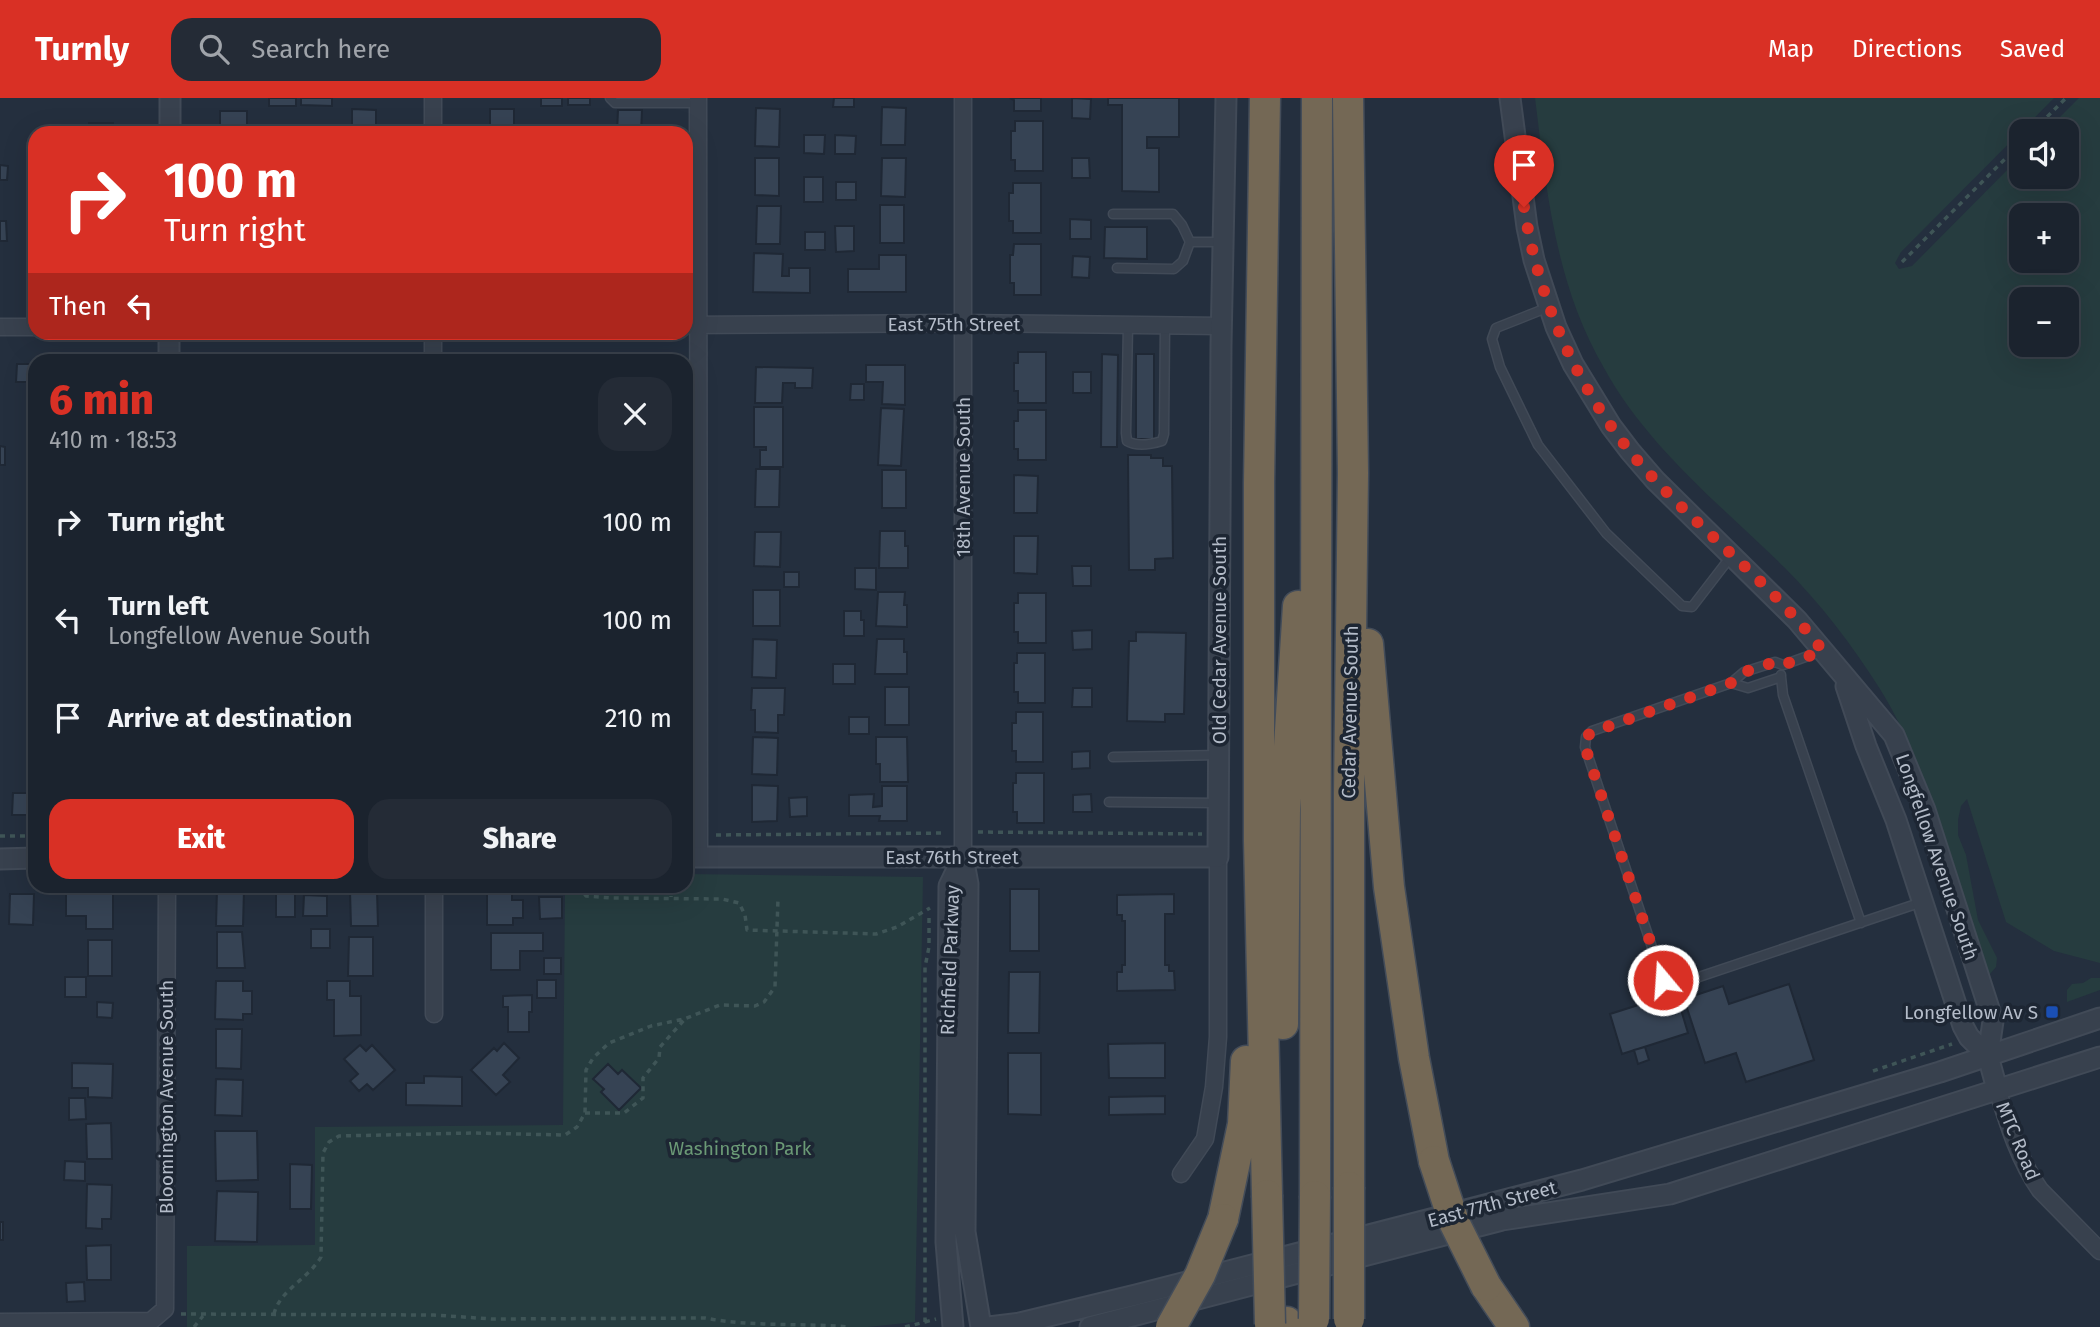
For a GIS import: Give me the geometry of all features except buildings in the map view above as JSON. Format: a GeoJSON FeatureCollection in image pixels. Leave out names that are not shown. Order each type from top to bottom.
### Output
{"type":"FeatureCollection","features":[{"type":"Feature","properties":{"kind":"highway"},"geometry":{"type":"LineString","coordinates":[[1265,98],[1259,483],[1259,841],[1289,1195],[1290,1324]]}},
{"type":"Feature","properties":{"kind":"highway","name":"Cedar Avenue South"},"geometry":{"type":"LineString","coordinates":[[1290,1324],[1289,1195],[1317,354],[1317,98]]}},
{"type":"Feature","properties":{"kind":"highway","name":"Cedar Avenue South"},"geometry":{"type":"LineString","coordinates":[[1348,98],[1353,473],[1349,793],[1349,1323]]}},
{"type":"Feature","properties":{"kind":"highway"},"geometry":{"type":"LineString","coordinates":[[1353,473],[1389,887],[1434,1161],[1454,1222],[1486,1286],[1514,1327]]}},
{"type":"Feature","properties":{"kind":"highway"},"geometry":{"type":"LineString","coordinates":[[1171,1327],[1200,1275],[1223,1219],[1243,1124],[1252,879],[1259,841]]}},
{"type":"Feature","properties":{"kind":"street"},"geometry":{"type":"LineString","coordinates":[[170,98],[170,126]]}},
{"type":"Feature","properties":{"kind":"street"},"geometry":{"type":"LineString","coordinates":[[433,98],[433,126]]}},
{"type":"Feature","properties":{"kind":"street","name":"18th Avenue South"},"geometry":{"type":"LineString","coordinates":[[963,98],[963,857]]}},
{"type":"Feature","properties":{"kind":"street","name":"Old Cedar Avenue South"},"geometry":{"type":"LineString","coordinates":[[1181,1174],[1205,1139],[1214,1087],[1218,1037],[1221,326],[1226,98]]}},
{"type":"Feature","properties":{"kind":"street","name":"Longfellow Avenue South"},"geometry":{"type":"LineString","coordinates":[[1510,98],[1527,226],[1549,307],[1573,364],[1611,426],[1655,480],[1797,620],[1894,735],[1925,810],[1993,1021],[1988,1056],[1997,1089]]}},
{"type":"Feature","properties":{"kind":"street"},"geometry":{"type":"LineString","coordinates":[[693,288],[698,101]]}},
{"type":"Feature","properties":{"kind":"street","name":"East 75th Street"},"geometry":{"type":"LineString","coordinates":[[693,325],[963,323],[1221,326]]}},
{"type":"Feature","properties":{"kind":"street"},"geometry":{"type":"LineString","coordinates":[[0,327],[28,327]]}},
{"type":"Feature","properties":{"kind":"street","name":"Longfellow Avenue South"},"geometry":{"type":"LineString","coordinates":[[1842,675],[1866,746],[1896,820],[1963,1026],[1969,1037],[1988,1056]]}},
{"type":"Feature","properties":{"kind":"street","name":"East 76th Street"},"geometry":{"type":"LineString","coordinates":[[693,857],[1218,857]]}},
{"type":"Feature","properties":{"kind":"street","name":"Richfield Parkway"},"geometry":{"type":"LineString","coordinates":[[953,1327],[946,1242],[948,886],[963,857]]}},
{"type":"Feature","properties":{"kind":"street","name":"Richfield Parkway"},"geometry":{"type":"LineString","coordinates":[[963,857],[968,884],[965,1232],[981,1327]]}},
{"type":"Feature","properties":{"kind":"street"},"geometry":{"type":"LineString","coordinates":[[0,859],[28,858]]}},
{"type":"Feature","properties":{"kind":"street","name":"Bloomington Avenue South"},"geometry":{"type":"LineString","coordinates":[[164,1309],[167,893]]}},
{"type":"Feature","properties":{"kind":"street"},"geometry":{"type":"LineString","coordinates":[[434,893],[434,1014]]}},
{"type":"Feature","properties":{"kind":"street","name":"East 77th Street"},"geometry":{"type":"LineString","coordinates":[[989,1327],[1020,1323],[1136,1296],[1582,1180],[1940,1072],[2100,1018]]}},
{"type":"Feature","properties":{"kind":"street","name":"East 77th Street"},"geometry":{"type":"LineString","coordinates":[[1090,1327],[1502,1220],[1670,1194],[2100,1057]]}},
{"type":"Feature","properties":{"kind":"street","name":"MTC Road"},"geometry":{"type":"LineString","coordinates":[[1997,1089],[2032,1178],[2040,1190],[2100,1251]]}},
{"type":"Feature","properties":{"kind":"street"},"geometry":{"type":"LineString","coordinates":[[0,1322],[151,1321],[164,1309]]}},
{"type":"Feature","properties":{"kind":"lane"},"geometry":{"type":"LineString","coordinates":[[610,98],[615,103],[698,101]]}},
{"type":"Feature","properties":{"kind":"lane"},"geometry":{"type":"LineString","coordinates":[[1113,214],[1172,214],[1178,218],[1190,243],[1183,261],[1174,268],[1117,268]]}},
{"type":"Feature","properties":{"kind":"lane"},"geometry":{"type":"LineString","coordinates":[[1190,243],[1224,243]]}},
{"type":"Feature","properties":{"kind":"lane"},"geometry":{"type":"LineString","coordinates":[[1549,307],[1496,328],[1492,340],[1500,367],[1538,445],[1606,533],[1682,606],[1692,607],[1732,555]]}},
{"type":"Feature","properties":{"kind":"lane"},"geometry":{"type":"LineString","coordinates":[[1128,325],[1126,433],[1127,441],[1132,444],[1154,444],[1162,441],[1164,435],[1165,325]]}},
{"type":"Feature","properties":{"kind":"lane"},"geometry":{"type":"LineString","coordinates":[[1823,651],[1783,665],[1775,662],[1744,672],[1731,683],[1592,732],[1586,737],[1585,747],[1663,980],[1669,984],[1678,984],[1922,902]]}},
{"type":"Feature","properties":{"kind":"lane"},"geometry":{"type":"LineString","coordinates":[[1783,665],[1783,695],[1861,923]]}},
{"type":"Feature","properties":{"kind":"lane"},"geometry":{"type":"LineString","coordinates":[[1731,683],[1748,688],[1781,677]]}},
{"type":"Feature","properties":{"kind":"lane"},"geometry":{"type":"LineString","coordinates":[[1113,757],[1219,755]]}},
{"type":"Feature","properties":{"kind":"lane"},"geometry":{"type":"LineString","coordinates":[[1109,802],[1218,803]]}},
{"type":"Feature","properties":{"kind":"path"},"geometry":{"type":"LineString","coordinates":[[2045,119],[2066,98]]}},
{"type":"Feature","properties":{"kind":"path"},"geometry":{"type":"LineString","coordinates":[[1902,262],[2009,155]]}},
{"type":"Feature","properties":{"kind":"path"},"geometry":{"type":"LineString","coordinates":[[978,832],[1203,834]]}},
{"type":"Feature","properties":{"kind":"path"},"geometry":{"type":"LineString","coordinates":[[712,835],[945,833]]}},
{"type":"Feature","properties":{"kind":"path"},"geometry":{"type":"LineString","coordinates":[[0,836],[28,836]]}},
{"type":"Feature","properties":{"kind":"path"},"geometry":{"type":"LineString","coordinates":[[584,893],[586,896],[722,899],[738,903],[745,915],[747,930],[778,932],[876,934],[897,927],[930,908]]}},
{"type":"Feature","properties":{"kind":"path"},"geometry":{"type":"LineString","coordinates":[[671,893],[671,898]]}},
{"type":"Feature","properties":{"kind":"path"},"geometry":{"type":"LineString","coordinates":[[905,1327],[925,1322],[925,967],[929,947],[930,897]]}},
{"type":"Feature","properties":{"kind":"path"},"geometry":{"type":"LineString","coordinates":[[274,1314],[276,1304],[316,1266],[321,1257],[323,1153],[329,1142],[339,1136],[472,1133],[565,1135],[577,1128],[585,1113],[586,1070],[593,1058],[609,1043],[651,1026],[684,1019],[720,1005],[755,1006],[764,1002],[775,987],[778,898]]}},
{"type":"Feature","properties":{"kind":"path"},"geometry":{"type":"LineString","coordinates":[[585,1113],[624,1113],[643,1098],[643,1078],[659,1058],[660,1047],[684,1019]]}},
{"type":"Feature","properties":{"kind":"path"},"geometry":{"type":"LineString","coordinates":[[164,1309],[203,1316],[274,1314],[434,1315],[492,1319],[705,1318],[727,1324],[850,1327]]}},
{"type":"Feature","properties":{"kind":"path"},"geometry":{"type":"LineString","coordinates":[[194,1327],[203,1316]]}},
{"type":"Feature","properties":{"kind":"green space"},"geometry":{"type":"Polygon","coordinates":[[[1535,98],[2054,98],[2033,119],[2009,119],[2009,143],[1901,252],[1895,263],[1899,269],[1912,266],[2009,168],[2009,189],[2079,189],[2079,119],[2058,119],[2079,98],[2100,98],[2100,963],[2054,951],[2006,922],[1967,799],[1961,806],[1958,835],[1966,855],[1978,920],[1997,958],[1996,967],[1989,975],[1916,762],[1880,689],[1811,596],[1664,450],[1622,397],[1587,336],[1574,303],[1549,203],[1535,98]]]}},
{"type":"Feature","properties":{"kind":"green space","name":"Washington Park"},"geometry":{"type":"Polygon","coordinates":[[[693,874],[923,877],[915,1322],[868,1327],[187,1327],[187,1246],[315,1245],[315,1127],[563,1125],[565,893],[693,893],[693,874]]]}},
{"type":"Feature","properties":{"kind":"green space"},"geometry":{"type":"Polygon","coordinates":[[[2091,978],[2100,978],[2100,990],[2067,1002],[2067,990],[2072,984],[2083,983],[2091,978]]]}},
{"type":"Feature","properties":{"kind":"place","name":"Longfellow Av S"},"geometry":{"type":"Point","coordinates":[2052,1012]}},
{"type":"Feature","properties":{"kind":"route"},"geometry":{"type":"LineString","coordinates":[[1524,207],[1534,260],[1556,327],[1573,364],[1611,426],[1655,480],[1797,620],[1823,651],[1783,665],[1775,662],[1744,672],[1731,683],[1592,732],[1586,737],[1585,747],[1663,980]]}}]}
